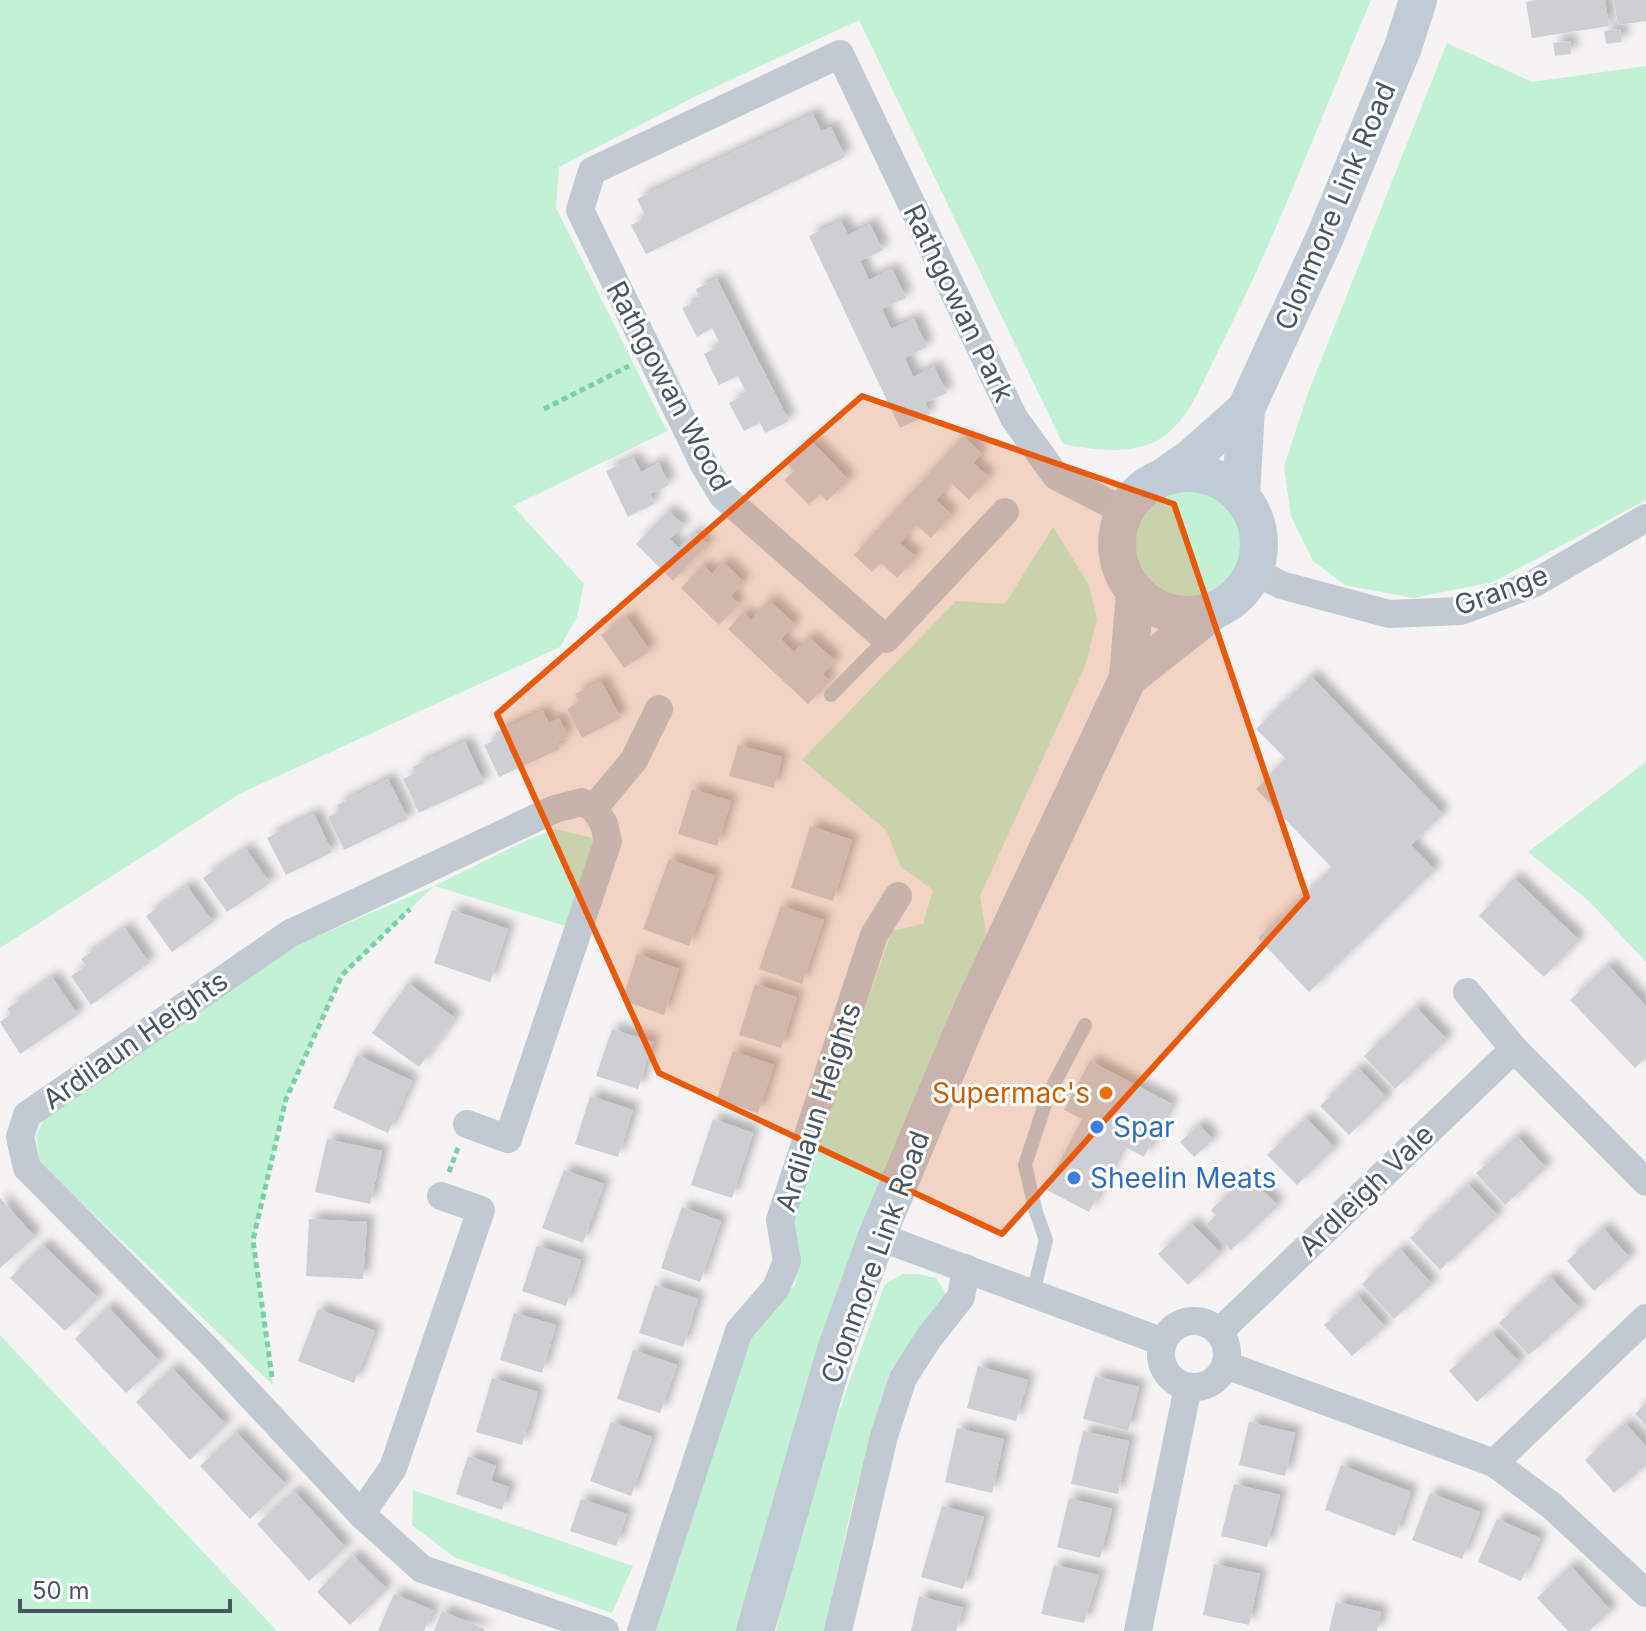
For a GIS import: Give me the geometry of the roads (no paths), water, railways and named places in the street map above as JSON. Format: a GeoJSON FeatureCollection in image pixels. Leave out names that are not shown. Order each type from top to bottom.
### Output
{"type":"FeatureCollection","features":[{"type":"Feature","properties":{"kind":"main road","name":"Clonmore Link Road"},"geometry":{"type":"LineString","coordinates":[[1241,496],[1246,409],[1325,237],[1403,47],[1418,0]]}},
{"type":"Feature","properties":{"kind":"main road","name":"Clonmore Link Road"},"geometry":{"type":"LineString","coordinates":[[1165,476],[1192,457],[1246,409]]}},
{"type":"Feature","properties":{"kind":"main road"},"geometry":{"type":"LineString","coordinates":[[1186,472],[1206,475],[1225,483],[1241,496],[1253,512],[1259,531],[1259,551],[1254,571],[1244,588],[1230,602],[1213,611],[1192,615],[1171,613],[1152,605],[1135,592],[1124,574],[1117,553],[1118,532],[1124,511],[1149,484],[1165,476],[1186,472]]}},
{"type":"Feature","properties":{"kind":"main road","name":"Clonmore Link Road"},"geometry":{"type":"LineString","coordinates":[[755,1631],[835,1353],[877,1236],[971,1012],[1128,678],[1135,592]]}},
{"type":"Feature","properties":{"kind":"main road","name":"Clonmore Link Road"},"geometry":{"type":"LineString","coordinates":[[1128,678],[1213,611]]}},
{"type":"Feature","properties":{"kind":"street","name":"Rathgowan Wood"},"geometry":{"type":"LineString","coordinates":[[840,54],[592,171],[580,210],[703,463],[723,496],[886,639]]}},
{"type":"Feature","properties":{"kind":"street","name":"Rathgowan Park"},"geometry":{"type":"LineString","coordinates":[[840,54],[1014,418],[1056,476],[1124,511]]}},
{"type":"Feature","properties":{"kind":"street"},"geometry":{"type":"LineString","coordinates":[[886,639],[1005,512]]}},
{"type":"Feature","properties":{"kind":"street","name":"Grange"},"geometry":{"type":"LineString","coordinates":[[1254,571],[1281,585],[1389,614],[1461,611],[1533,584],[1646,518]]}},
{"type":"Feature","properties":{"kind":"street"},"geometry":{"type":"LineString","coordinates":[[467,1124],[508,1139],[608,841],[604,824],[594,808],[634,760],[659,709]]}},
{"type":"Feature","properties":{"kind":"street","name":"Ardilaun Heights"},"geometry":{"type":"LineString","coordinates":[[594,808],[582,802],[555,809],[289,934],[27,1115],[20,1137],[27,1168],[209,1351],[361,1514],[422,1569],[605,1631]]}},
{"type":"Feature","properties":{"kind":"street","name":"Ardilaun Heights"},"geometry":{"type":"LineString","coordinates":[[641,1631],[739,1331],[776,1288],[787,1261],[780,1220],[874,935],[898,896]]}},
{"type":"Feature","properties":{"kind":"street"},"geometry":{"type":"LineString","coordinates":[[1467,992],[1514,1049],[1646,1182]]}},
{"type":"Feature","properties":{"kind":"street","name":"Ardleigh Vale"},"geometry":{"type":"LineString","coordinates":[[1219,1332],[1514,1049]]}},
{"type":"Feature","properties":{"kind":"street"},"geometry":{"type":"LineString","coordinates":[[361,1514],[393,1468],[481,1210],[441,1196]]}},
{"type":"Feature","properties":{"kind":"street"},"geometry":{"type":"LineString","coordinates":[[877,1236],[1163,1342]]}},
{"type":"Feature","properties":{"kind":"street"},"geometry":{"type":"LineString","coordinates":[[838,1631],[884,1436],[903,1378],[961,1297],[966,1268]]}},
{"type":"Feature","properties":{"kind":"street"},"geometry":{"type":"LineString","coordinates":[[1494,1463],[1646,1318]]}},
{"type":"Feature","properties":{"kind":"street"},"geometry":{"type":"LineString","coordinates":[[1188,1321],[1211,1325],[1227,1347],[1226,1365],[1207,1385],[1188,1387],[1179,1384],[1165,1371],[1161,1361],[1163,1342],[1169,1332],[1188,1321]]}},
{"type":"Feature","properties":{"kind":"street"},"geometry":{"type":"LineString","coordinates":[[1226,1365],[1494,1463],[1552,1506],[1646,1593]]}},
{"type":"Feature","properties":{"kind":"street"},"geometry":{"type":"LineString","coordinates":[[1138,1631],[1188,1387]]}},
{"type":"Feature","properties":{"kind":"lane"},"geometry":{"type":"LineString","coordinates":[[831,695],[886,639]]}},
{"type":"Feature","properties":{"kind":"lane"},"geometry":{"type":"LineString","coordinates":[[1033,1293],[1046,1240],[1025,1165],[1048,1095],[1085,1025]]}},
{"type":"Feature","properties":{"kind":"place","name":"Supermac's"},"geometry":{"type":"Point","coordinates":[1106,1093]}},
{"type":"Feature","properties":{"kind":"place","name":"Spar"},"geometry":{"type":"Point","coordinates":[1097,1127]}},
{"type":"Feature","properties":{"kind":"place","name":"Sheelin Meats"},"geometry":{"type":"Point","coordinates":[1074,1178]}}]}
